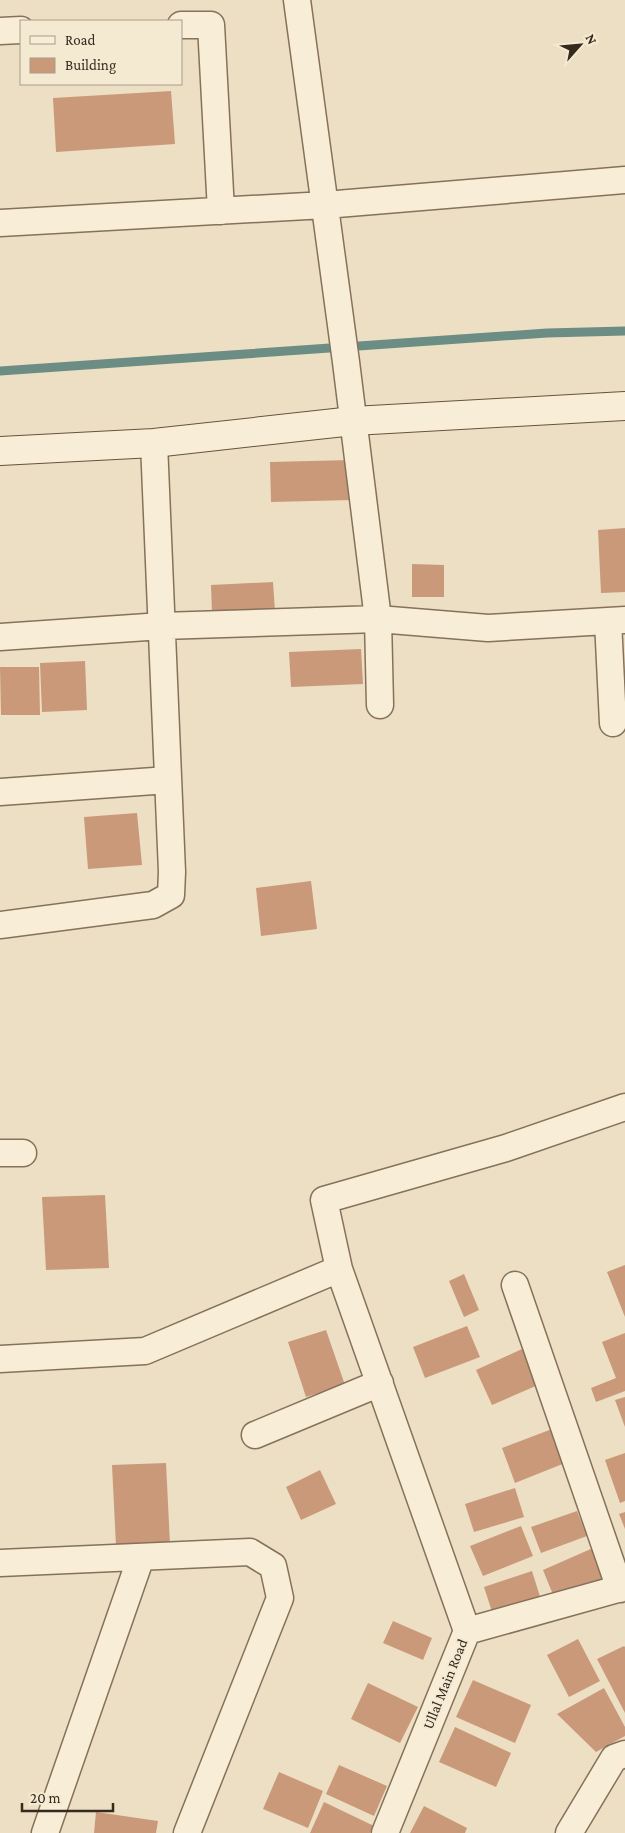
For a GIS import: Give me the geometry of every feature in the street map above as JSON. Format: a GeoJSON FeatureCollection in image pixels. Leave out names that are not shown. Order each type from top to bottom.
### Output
{"type":"FeatureCollection","features":[{"type":"Feature","properties":{"kind":"street"},"geometry":{"type":"LineString","coordinates":[[297,0],[346,362],[378,619],[380,705]]}},
{"type":"Feature","properties":{"kind":"street"},"geometry":{"type":"LineString","coordinates":[[182,26],[212,25],[221,211]]}},
{"type":"Feature","properties":{"kind":"street"},"geometry":{"type":"LineString","coordinates":[[0,31],[20,30]]}},
{"type":"Feature","properties":{"kind":"street"},"geometry":{"type":"LineString","coordinates":[[0,223],[325,205],[625,180]]}},
{"type":"Feature","properties":{"kind":"street"},"geometry":{"type":"LineString","coordinates":[[0,450],[154,443],[353,421],[625,406]]}},
{"type":"Feature","properties":{"kind":"street"},"geometry":{"type":"LineString","coordinates":[[0,925],[153,905],[171,895],[154,443]]}},
{"type":"Feature","properties":{"kind":"street"},"geometry":{"type":"LineString","coordinates":[[0,637],[162,626],[378,619],[488,628],[617,621],[613,724]]}},
{"type":"Feature","properties":{"kind":"street"},"geometry":{"type":"LineString","coordinates":[[0,792],[168,780]]}},
{"type":"Feature","properties":{"kind":"street"},"geometry":{"type":"LineString","coordinates":[[466,1631],[340,1269],[324,1200],[506,1148],[625,1107]]}},
{"type":"Feature","properties":{"kind":"street"},"geometry":{"type":"LineString","coordinates":[[0,1359],[145,1351],[340,1269]]}},
{"type":"Feature","properties":{"kind":"street"},"geometry":{"type":"LineString","coordinates":[[515,1285],[622,1588]]}},
{"type":"Feature","properties":{"kind":"street"},"geometry":{"type":"LineString","coordinates":[[255,1435],[380,1383]]}},
{"type":"Feature","properties":{"kind":"street"},"geometry":{"type":"LineString","coordinates":[[0,1563],[250,1552],[273,1566],[280,1598],[187,1833]]}},
{"type":"Feature","properties":{"kind":"street"},"geometry":{"type":"LineString","coordinates":[[45,1833],[141,1557]]}},
{"type":"Feature","properties":{"kind":"street","name":"Ullal Main Road"},"geometry":{"type":"LineString","coordinates":[[385,1833],[466,1631],[622,1588]]}},
{"type":"Feature","properties":{"kind":"street"},"geometry":{"type":"LineString","coordinates":[[569,1833],[614,1758],[625,1754]]}},
{"type":"Feature","properties":{"kind":"building"},"geometry":{"type":"Polygon","coordinates":[[[171,91],[175,144],[56,152],[53,98],[171,91]]]}},
{"type":"Feature","properties":{"kind":"building"},"geometry":{"type":"Polygon","coordinates":[[[351,460],[352,500],[271,502],[270,462],[351,460]]]}},
{"type":"Feature","properties":{"kind":"building"},"geometry":{"type":"Polygon","coordinates":[[[625,528],[625,592],[601,593],[598,530],[625,528]]]}},
{"type":"Feature","properties":{"kind":"building"},"geometry":{"type":"Polygon","coordinates":[[[412,564],[444,565],[444,597],[412,597],[412,564]]]}},
{"type":"Feature","properties":{"kind":"building"},"geometry":{"type":"Polygon","coordinates":[[[273,582],[275,611],[212,614],[211,585],[273,582]]]}},
{"type":"Feature","properties":{"kind":"building"},"geometry":{"type":"Polygon","coordinates":[[[361,649],[363,684],[291,687],[289,652],[361,649]]]}},
{"type":"Feature","properties":{"kind":"building"},"geometry":{"type":"Polygon","coordinates":[[[85,661],[87,710],[42,712],[40,663],[85,661]]]}},
{"type":"Feature","properties":{"kind":"building"},"geometry":{"type":"Polygon","coordinates":[[[0,667],[39,667],[40,715],[1,715],[0,667]]]}},
{"type":"Feature","properties":{"kind":"building"},"geometry":{"type":"Polygon","coordinates":[[[137,813],[142,865],[88,869],[84,817],[137,813]]]}},
{"type":"Feature","properties":{"kind":"building"},"geometry":{"type":"Polygon","coordinates":[[[311,881],[317,929],[261,936],[256,888],[311,881]]]}},
{"type":"Feature","properties":{"kind":"building"},"geometry":{"type":"Polygon","coordinates":[[[105,1195],[109,1268],[46,1270],[42,1197],[105,1195]]]}},
{"type":"Feature","properties":{"kind":"building"},"geometry":{"type":"Polygon","coordinates":[[[625,1265],[625,1317],[607,1272],[625,1265]]]}},
{"type":"Feature","properties":{"kind":"building"},"geometry":{"type":"Polygon","coordinates":[[[464,1274],[479,1310],[464,1317],[449,1281],[464,1274]]]}},
{"type":"Feature","properties":{"kind":"building"},"geometry":{"type":"Polygon","coordinates":[[[467,1326],[480,1357],[425,1378],[413,1347],[467,1326]]]}},
{"type":"Feature","properties":{"kind":"building"},"geometry":{"type":"Polygon","coordinates":[[[326,1330],[345,1385],[306,1397],[288,1342],[326,1330]]]}},
{"type":"Feature","properties":{"kind":"building"},"geometry":{"type":"Polygon","coordinates":[[[625,1333],[625,1391],[596,1402],[591,1388],[616,1378],[602,1342],[625,1333]]]}},
{"type":"Feature","properties":{"kind":"building"},"geometry":{"type":"Polygon","coordinates":[[[522,1349],[538,1385],[492,1405],[476,1370],[522,1349]]]}},
{"type":"Feature","properties":{"kind":"building"},"geometry":{"type":"Polygon","coordinates":[[[625,1397],[625,1427],[615,1400],[625,1397]]]}},
{"type":"Feature","properties":{"kind":"building"},"geometry":{"type":"Polygon","coordinates":[[[552,1429],[565,1463],[515,1483],[502,1448],[552,1429]]]}},
{"type":"Feature","properties":{"kind":"building"},"geometry":{"type":"Polygon","coordinates":[[[625,1453],[625,1501],[620,1503],[605,1460],[625,1453]]]}},
{"type":"Feature","properties":{"kind":"building"},"geometry":{"type":"Polygon","coordinates":[[[166,1463],[170,1544],[116,1546],[112,1465],[166,1463]]]}},
{"type":"Feature","properties":{"kind":"building"},"geometry":{"type":"Polygon","coordinates":[[[320,1470],[336,1504],[301,1520],[286,1487],[320,1470]]]}},
{"type":"Feature","properties":{"kind":"building"},"geometry":{"type":"Polygon","coordinates":[[[515,1488],[524,1517],[474,1532],[465,1504],[515,1488]]]}},
{"type":"Feature","properties":{"kind":"building"},"geometry":{"type":"Polygon","coordinates":[[[577,1511],[587,1536],[541,1553],[531,1527],[577,1511]]]}},
{"type":"Feature","properties":{"kind":"building"},"geometry":{"type":"Polygon","coordinates":[[[625,1512],[625,1529],[619,1514],[625,1512]]]}},
{"type":"Feature","properties":{"kind":"building"},"geometry":{"type":"Polygon","coordinates":[[[521,1526],[533,1556],[483,1576],[470,1546],[521,1526]]]}},
{"type":"Feature","properties":{"kind":"building"},"geometry":{"type":"Polygon","coordinates":[[[593,1548],[606,1581],[556,1602],[543,1570],[593,1548]]]}},
{"type":"Feature","properties":{"kind":"building"},"geometry":{"type":"Polygon","coordinates":[[[532,1571],[542,1603],[494,1618],[484,1587],[532,1571]]]}},
{"type":"Feature","properties":{"kind":"building"},"geometry":{"type":"Polygon","coordinates":[[[393,1621],[432,1638],[423,1660],[383,1643],[393,1621]]]}},
{"type":"Feature","properties":{"kind":"building"},"geometry":{"type":"Polygon","coordinates":[[[578,1639],[600,1681],[569,1697],[547,1655],[578,1639]]]}},
{"type":"Feature","properties":{"kind":"building"},"geometry":{"type":"Polygon","coordinates":[[[625,1647],[625,1713],[597,1659],[625,1647]]]}},
{"type":"Feature","properties":{"kind":"building"},"geometry":{"type":"Polygon","coordinates":[[[473,1680],[531,1705],[515,1743],[456,1717],[473,1680]]]}},
{"type":"Feature","properties":{"kind":"building"},"geometry":{"type":"Polygon","coordinates":[[[368,1683],[418,1707],[400,1743],[351,1719],[368,1683]]]}},
{"type":"Feature","properties":{"kind":"building"},"geometry":{"type":"Polygon","coordinates":[[[604,1688],[625,1727],[625,1736],[596,1752],[557,1714],[604,1688]]]}},
{"type":"Feature","properties":{"kind":"building"},"geometry":{"type":"Polygon","coordinates":[[[455,1727],[511,1753],[496,1787],[439,1762],[455,1727]]]}},
{"type":"Feature","properties":{"kind":"building"},"geometry":{"type":"Polygon","coordinates":[[[339,1765],[387,1786],[374,1816],[326,1794],[339,1765]]]}},
{"type":"Feature","properties":{"kind":"building"},"geometry":{"type":"Polygon","coordinates":[[[279,1772],[323,1791],[308,1828],[263,1809],[279,1772]]]}},
{"type":"Feature","properties":{"kind":"building"},"geometry":{"type":"Polygon","coordinates":[[[324,1802],[374,1826],[370,1833],[310,1833],[324,1802]]]}},
{"type":"Feature","properties":{"kind":"building"},"geometry":{"type":"Polygon","coordinates":[[[424,1806],[467,1828],[465,1833],[410,1833],[424,1806]]]}},
{"type":"Feature","properties":{"kind":"building"},"geometry":{"type":"Polygon","coordinates":[[[96,1812],[158,1821],[156,1833],[94,1833],[96,1812]]]}},
{"type":"Feature","properties":{"kind":"waterway"},"geometry":{"type":"LineString","coordinates":[[0,371],[547,333],[625,331]]}}]}
